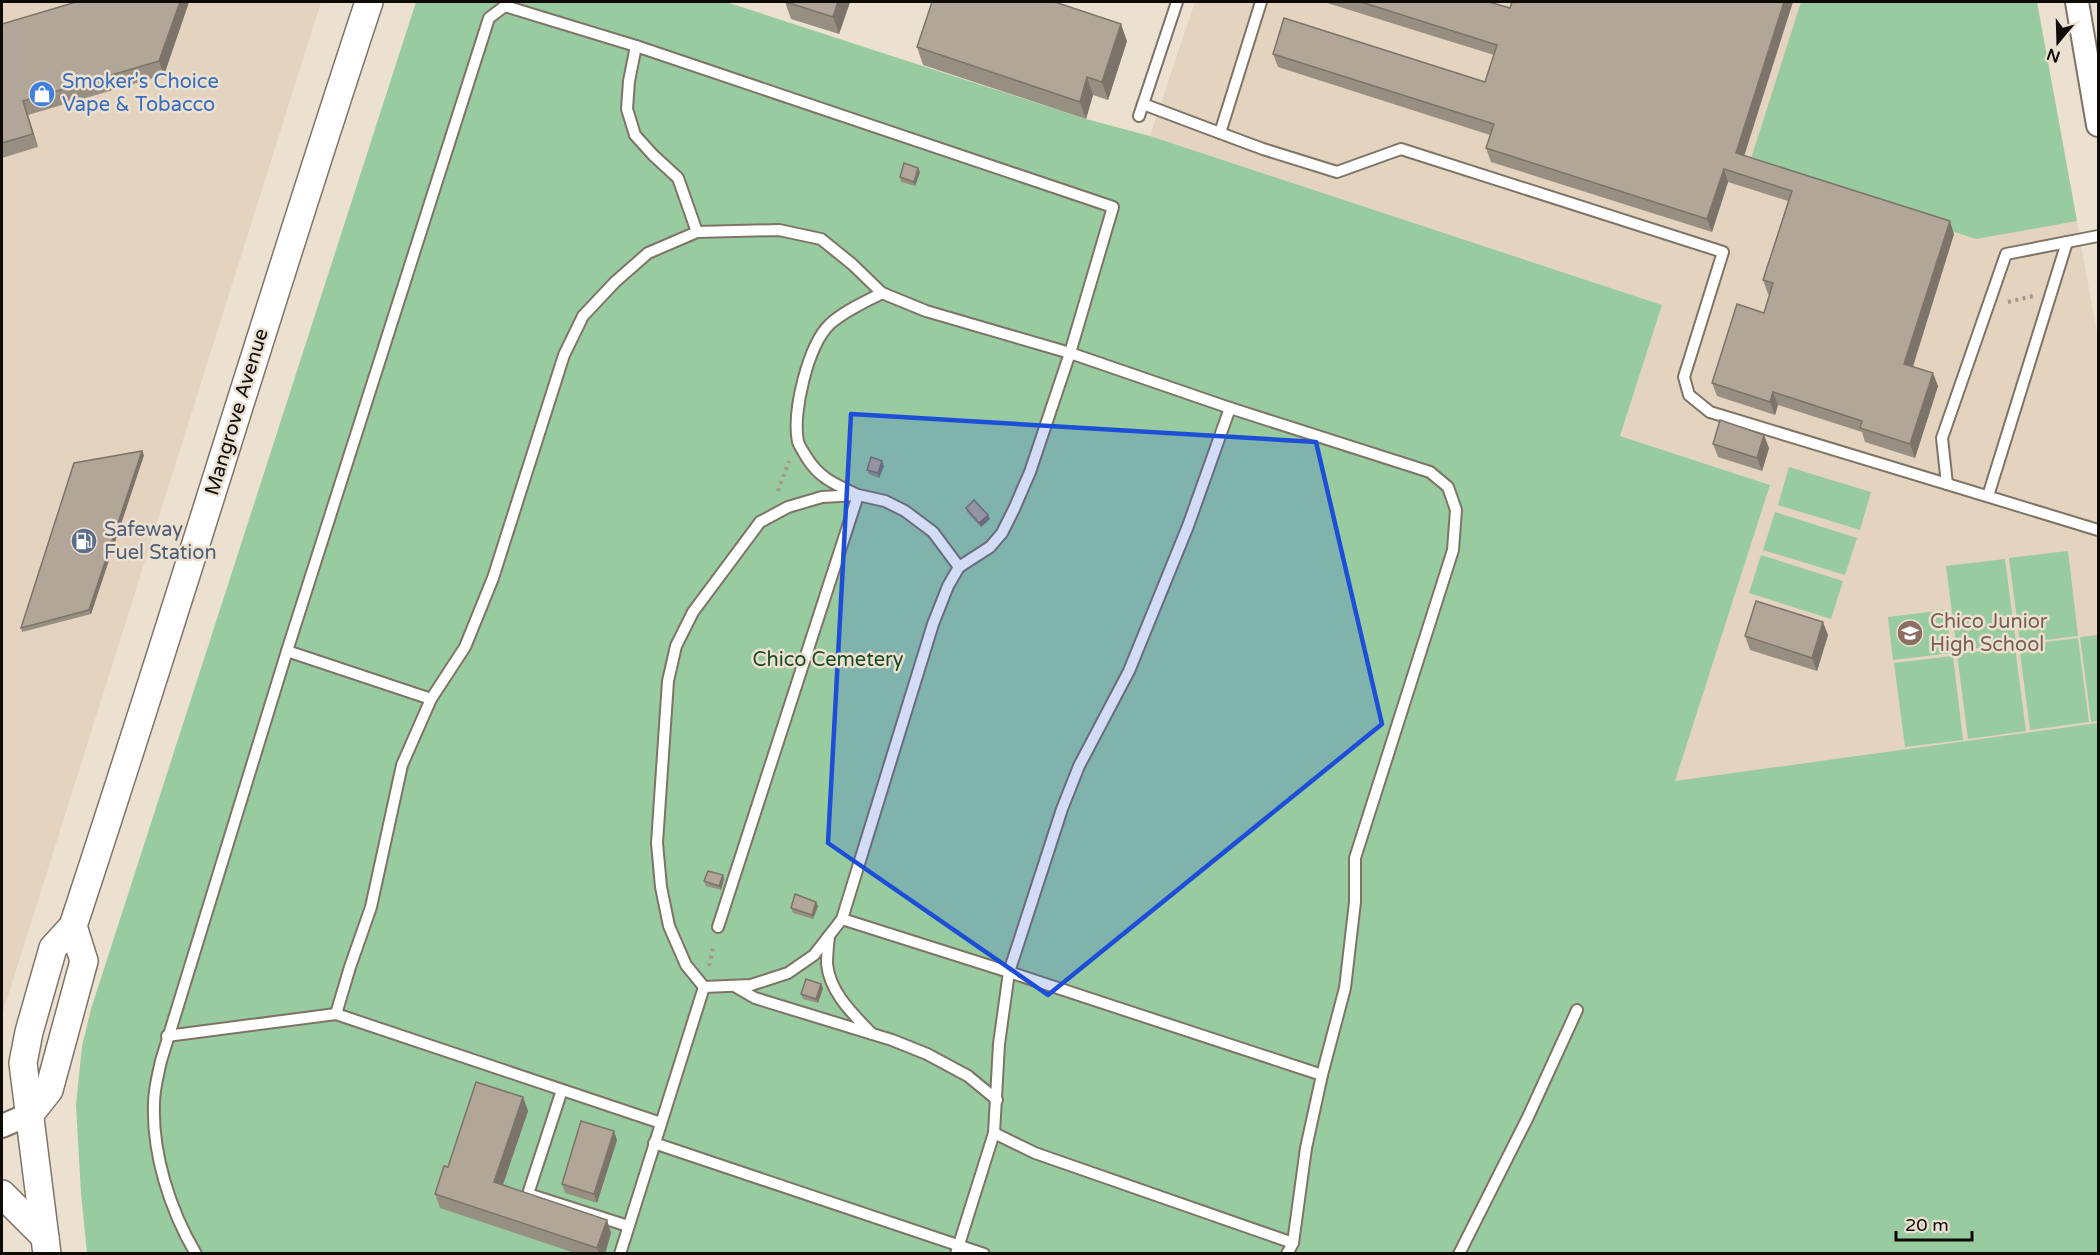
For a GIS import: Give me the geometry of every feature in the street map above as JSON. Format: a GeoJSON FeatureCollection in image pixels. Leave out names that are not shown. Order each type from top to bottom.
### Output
{"type":"FeatureCollection","features":[{"type":"Feature","properties":{"kind":"street","name":"Mangrove Avenue"},"geometry":{"type":"LineString","coordinates":[[30,1114],[49,1090],[84,961],[73,926],[134,742],[299,214],[369,2]]}},
{"type":"Feature","properties":{"kind":"street"},"geometry":{"type":"LineString","coordinates":[[2077,2],[2095,82],[2098,125]]}},
{"type":"Feature","properties":{"kind":"street"},"geometry":{"type":"LineString","coordinates":[[2,1126],[30,1114],[46,1245]]}},
{"type":"Feature","properties":{"kind":"street"},"geometry":{"type":"LineString","coordinates":[[2,1194],[46,1245]]}},
{"type":"Feature","properties":{"kind":"lane"},"geometry":{"type":"LineString","coordinates":[[1139,116],[1177,2]]}},
{"type":"Feature","properties":{"kind":"lane"},"geometry":{"type":"LineString","coordinates":[[1220,133],[1261,2]]}},
{"type":"Feature","properties":{"kind":"lane"},"geometry":{"type":"LineString","coordinates":[[196,1254],[167,1191],[156,1143],[154,1102],[167,1036],[489,18],[505,6],[636,46],[1113,207],[1071,353],[1030,472],[1002,532],[990,547],[959,567],[948,586],[933,624],[842,919],[814,955],[788,973],[751,985],[704,987]]}},
{"type":"Feature","properties":{"kind":"lane"},"geometry":{"type":"LineString","coordinates":[[636,46],[629,81],[627,109],[635,135],[678,178],[697,232]]}},
{"type":"Feature","properties":{"kind":"lane"},"geometry":{"type":"LineString","coordinates":[[1143,104],[1263,149],[1337,172],[1401,149],[1723,252],[1684,377],[1689,395],[1710,412],[2098,530]]}},
{"type":"Feature","properties":{"kind":"lane"},"geometry":{"type":"LineString","coordinates":[[336,1014],[371,907],[402,765],[431,699],[465,647],[493,578],[564,355],[583,316],[615,282],[648,253],[697,232],[779,230],[821,239],[852,264],[882,293],[926,311],[1071,353],[1230,408],[1430,472],[1449,487],[1456,510],[1453,550],[1355,858],[1355,902],[1345,987],[1306,1148],[1293,1243],[1287,1254]]}},
{"type":"Feature","properties":{"kind":"lane"},"geometry":{"type":"LineString","coordinates":[[1947,484],[1942,438],[2006,254],[2098,236]]}},
{"type":"Feature","properties":{"kind":"lane"},"geometry":{"type":"LineString","coordinates":[[1988,496],[2067,242]]}},
{"type":"Feature","properties":{"kind":"lane"},"geometry":{"type":"LineString","coordinates":[[882,293],[830,324],[815,347],[803,379],[796,422],[798,444],[807,460],[823,478],[858,495],[885,501],[905,511],[933,532],[959,567]]}},
{"type":"Feature","properties":{"kind":"lane"},"geometry":{"type":"LineString","coordinates":[[957,1249],[994,1133],[999,1044],[1009,972],[1070,788],[1090,744],[1129,671],[1188,526],[1230,408]]}},
{"type":"Feature","properties":{"kind":"lane"},"geometry":{"type":"LineString","coordinates":[[704,987],[686,965],[669,926],[661,887],[657,843],[668,681],[676,646],[693,612],[760,522],[788,507],[822,497],[858,495]]}},
{"type":"Feature","properties":{"kind":"lane"},"geometry":{"type":"LineString","coordinates":[[718,927],[858,495]]}},
{"type":"Feature","properties":{"kind":"lane"},"geometry":{"type":"LineString","coordinates":[[287,651],[431,699]]}},
{"type":"Feature","properties":{"kind":"lane"},"geometry":{"type":"LineString","coordinates":[[842,919],[1322,1075]]}},
{"type":"Feature","properties":{"kind":"lane"},"geometry":{"type":"LineString","coordinates":[[829,936],[827,964],[833,985],[846,1007],[872,1034]]}},
{"type":"Feature","properties":{"kind":"lane"},"geometry":{"type":"LineString","coordinates":[[735,986],[755,998],[872,1034],[927,1054],[968,1076],[997,1100]]}},
{"type":"Feature","properties":{"kind":"lane"},"geometry":{"type":"LineString","coordinates":[[620,1254],[704,987]]}},
{"type":"Feature","properties":{"kind":"lane"},"geometry":{"type":"LineString","coordinates":[[1459,1254],[1528,1117],[1577,1010]]}},
{"type":"Feature","properties":{"kind":"lane"},"geometry":{"type":"LineString","coordinates":[[167,1036],[336,1014],[661,1123]]}},
{"type":"Feature","properties":{"kind":"lane"},"geometry":{"type":"LineString","coordinates":[[562,1090],[528,1194],[628,1226]]}},
{"type":"Feature","properties":{"kind":"lane"},"geometry":{"type":"LineString","coordinates":[[994,1133],[1035,1153],[1293,1243]]}},
{"type":"Feature","properties":{"kind":"lane"},"geometry":{"type":"LineString","coordinates":[[654,1143],[957,1249],[984,1254]]}},
{"type":"Feature","properties":{"kind":"path"},"geometry":{"type":"LineString","coordinates":[[2001,303],[2041,294]]}},
{"type":"Feature","properties":{"kind":"path"},"geometry":{"type":"LineString","coordinates":[[760,522],[776,498],[786,472],[794,444],[796,422]]}},
{"type":"Feature","properties":{"kind":"path"},"geometry":{"type":"LineString","coordinates":[[704,987],[718,927]]}},
{"type":"Feature","properties":{"kind":"highlighted area"},"geometry":{"type":"Polygon","coordinates":[[[851,414],[1316,442],[1382,724],[1048,995],[828,843],[851,414]]]}},
{"type":"Feature","properties":{"kind":"shaded area"},"geometry":{"type":"Polygon","coordinates":[[[2,2],[321,2],[2,1015],[2,2]]]}},
{"type":"Feature","properties":{"kind":"shaded area","name":"Chico Junior High School"},"geometry":{"type":"Polygon","coordinates":[[[1195,2],[2037,2],[2098,339],[2098,1253],[1522,1253],[1770,485],[1620,436],[1662,305],[1150,136],[1195,2]]]}},
{"type":"Feature","properties":{"kind":"green space","name":"Chico Cemetery"},"geometry":{"type":"Polygon","coordinates":[[[416,2],[726,2],[1086,119],[1150,136],[1662,305],[1620,436],[1770,485],[1675,781],[2098,723],[2098,1253],[87,1253],[76,1105],[82,1046],[91,1009],[416,2]]]}},
{"type":"Feature","properties":{"kind":"green space"},"geometry":{"type":"Polygon","coordinates":[[[1801,2],[2037,2],[2077,221],[1976,239],[1749,165],[1801,2]]]}},
{"type":"Feature","properties":{"kind":"green space"},"geometry":{"type":"Polygon","coordinates":[[[1789,467],[1871,492],[1860,530],[1778,505],[1789,467]]]}},
{"type":"Feature","properties":{"kind":"green space"},"geometry":{"type":"Polygon","coordinates":[[[1775,512],[1857,538],[1845,575],[1763,550],[1775,512]]]}},
{"type":"Feature","properties":{"kind":"green space"},"geometry":{"type":"Polygon","coordinates":[[[2068,551],[2078,636],[2020,643],[2009,558],[2068,551]]]}},
{"type":"Feature","properties":{"kind":"green space"},"geometry":{"type":"Polygon","coordinates":[[[1761,555],[1843,581],[1831,619],[1749,593],[1761,555]]]}},
{"type":"Feature","properties":{"kind":"green space"},"geometry":{"type":"Polygon","coordinates":[[[2005,559],[2016,643],[1957,651],[1946,566],[2005,559]]]}},
{"type":"Feature","properties":{"kind":"green space"},"geometry":{"type":"Polygon","coordinates":[[[1946,610],[1952,653],[1893,660],[1888,617],[1946,610]]]}},
{"type":"Feature","properties":{"kind":"green space"},"geometry":{"type":"Polygon","coordinates":[[[2098,635],[2098,721],[2091,722],[2080,637],[2098,635]]]}},
{"type":"Feature","properties":{"kind":"green space"},"geometry":{"type":"Polygon","coordinates":[[[2078,638],[2089,722],[2030,730],[2019,645],[2078,638]]]}},
{"type":"Feature","properties":{"kind":"green space"},"geometry":{"type":"Polygon","coordinates":[[[2015,647],[2026,731],[1968,739],[1957,654],[2015,647]]]}},
{"type":"Feature","properties":{"kind":"green space"},"geometry":{"type":"Polygon","coordinates":[[[1953,656],[1963,740],[1905,747],[1894,663],[1953,656]]]}},
{"type":"Feature","properties":{"kind":"building"},"geometry":{"type":"Polygon","coordinates":[[[76,2],[180,2],[159,61],[23,101],[33,134],[2,143],[2,24],[76,2]]]}},
{"type":"Feature","properties":{"kind":"building"},"geometry":{"type":"Polygon","coordinates":[[[786,2],[838,2],[833,17],[786,2]]]}},
{"type":"Feature","properties":{"kind":"building"},"geometry":{"type":"Polygon","coordinates":[[[932,2],[1055,2],[1121,24],[1102,82],[1087,77],[1080,102],[917,47],[932,2]]]}},
{"type":"Feature","properties":{"kind":"building"},"geometry":{"type":"Polygon","coordinates":[[[1361,2],[1489,2],[1510,8],[1512,2],[1784,2],[1736,153],[1950,221],[1904,364],[1933,373],[1910,444],[1860,428],[1862,421],[1773,392],[1770,402],[1712,383],[1737,304],[1764,313],[1773,283],[1763,280],[1792,191],[1724,169],[1707,219],[1486,148],[1494,124],[1273,54],[1284,18],[1485,82],[1497,45],[1361,2]]]}},
{"type":"Feature","properties":{"kind":"building"},"geometry":{"type":"Polygon","coordinates":[[[904,163],[918,168],[914,182],[900,177],[904,163]]]}},
{"type":"Feature","properties":{"kind":"building"},"geometry":{"type":"Polygon","coordinates":[[[1720,420],[1764,435],[1757,458],[1713,444],[1720,420]]]}},
{"type":"Feature","properties":{"kind":"building","name":"Safeway Fuel Station"},"geometry":{"type":"Polygon","coordinates":[[[142,451],[89,610],[21,628],[74,463],[142,451]]]}},
{"type":"Feature","properties":{"kind":"building"},"geometry":{"type":"Polygon","coordinates":[[[871,457],[882,461],[878,473],[867,470],[871,457]]]}},
{"type":"Feature","properties":{"kind":"building"},"geometry":{"type":"Polygon","coordinates":[[[974,500],[988,515],[979,523],[966,508],[974,500]]]}},
{"type":"Feature","properties":{"kind":"building"},"geometry":{"type":"Polygon","coordinates":[[[1756,601],[1823,622],[1812,658],[1745,636],[1756,601]]]}},
{"type":"Feature","properties":{"kind":"building"},"geometry":{"type":"Polygon","coordinates":[[[708,871],[723,875],[719,886],[704,881],[708,871]]]}},
{"type":"Feature","properties":{"kind":"building"},"geometry":{"type":"Polygon","coordinates":[[[795,894],[816,902],[812,915],[791,908],[795,894]]]}},
{"type":"Feature","properties":{"kind":"building"},"geometry":{"type":"Polygon","coordinates":[[[806,979],[821,984],[816,999],[801,994],[806,979]]]}},
{"type":"Feature","properties":{"kind":"building"},"geometry":{"type":"Polygon","coordinates":[[[476,1082],[523,1097],[494,1182],[607,1220],[597,1248],[435,1194],[444,1166],[448,1167],[476,1082]]]}},
{"type":"Feature","properties":{"kind":"building"},"geometry":{"type":"Polygon","coordinates":[[[581,1121],[614,1131],[594,1194],[562,1184],[581,1121]]]}},
{"type":"Feature","properties":{"kind":"place","name":"Smoker's Choice Vape & Tobacco"},"geometry":{"type":"Point","coordinates":[42,94]}},
{"type":"Feature","properties":{"kind":"place","name":"Safeway Fuel Station"},"geometry":{"type":"Point","coordinates":[84,541]}},
{"type":"Feature","properties":{"kind":"place","name":"Chico Junior High School"},"geometry":{"type":"Point","coordinates":[1910,633]}}]}
